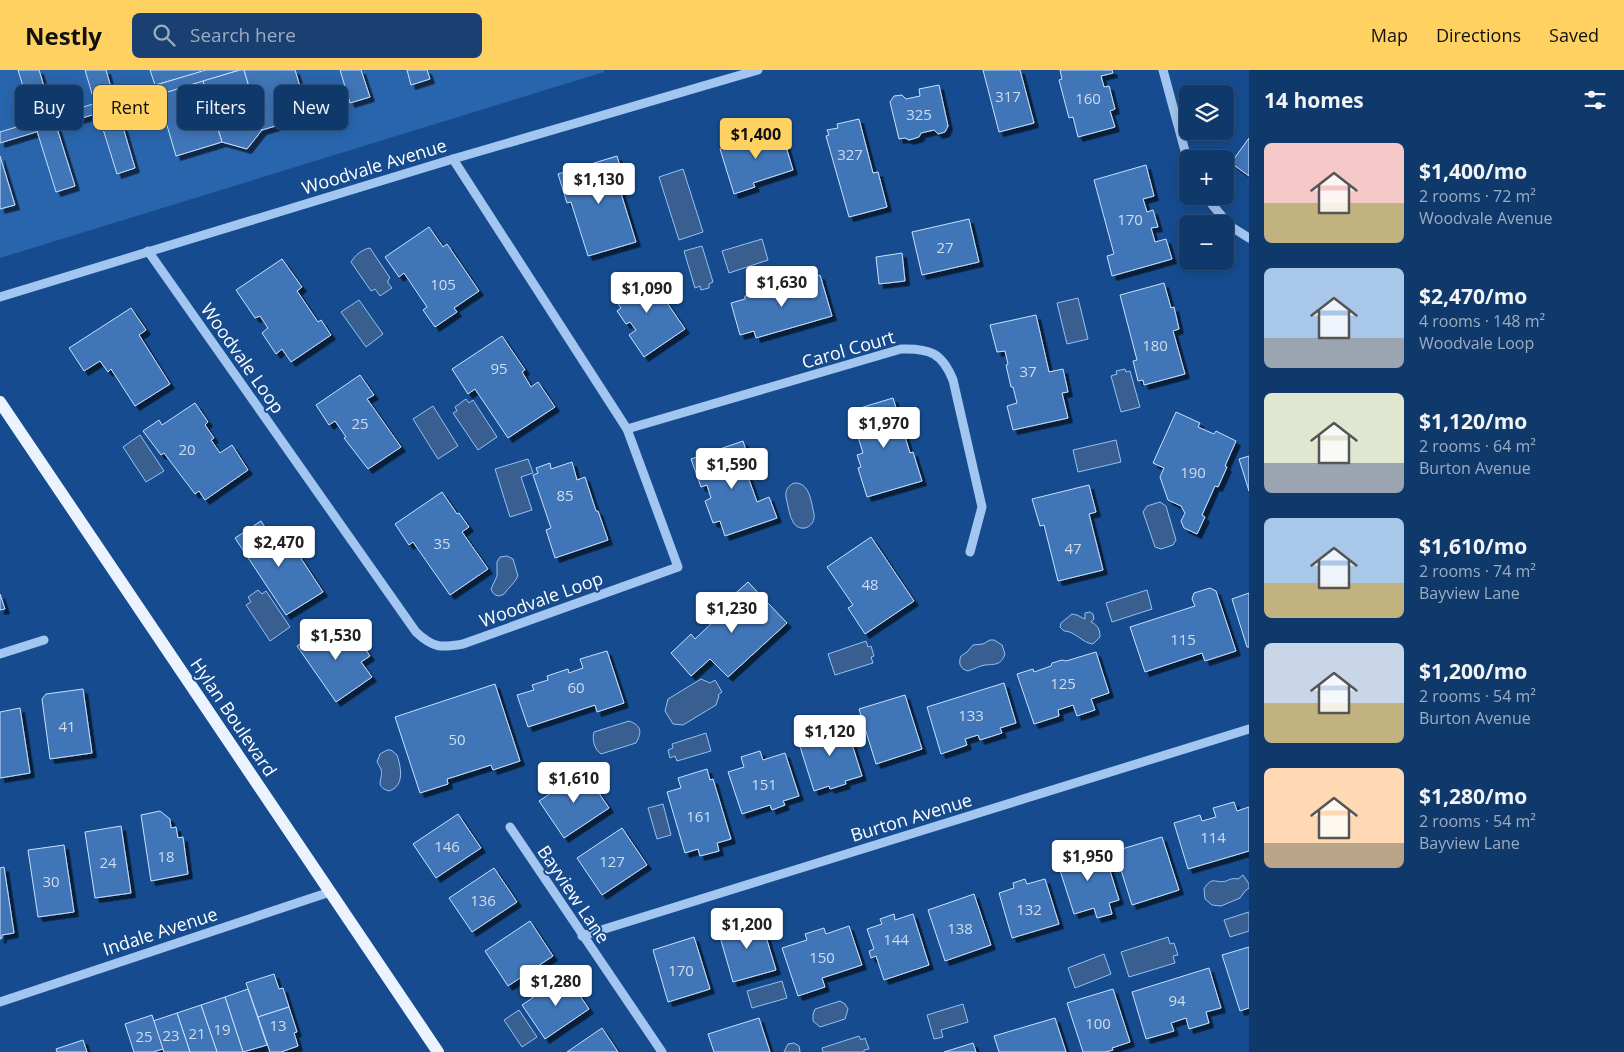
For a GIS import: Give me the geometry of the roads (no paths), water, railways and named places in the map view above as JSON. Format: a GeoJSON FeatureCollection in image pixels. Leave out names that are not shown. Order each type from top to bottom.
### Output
{"type":"FeatureCollection","features":[{"type":"Feature","properties":{"kind":"main road","name":"Hylan Boulevard"},"geometry":{"type":"LineString","coordinates":[[0,402],[438,1052]]}},
{"type":"Feature","properties":{"kind":"street","name":"Woodvale Avenue"},"geometry":{"type":"LineString","coordinates":[[0,297],[453,159],[758,70]]}},
{"type":"Feature","properties":{"kind":"street"},"geometry":{"type":"LineString","coordinates":[[1163,70],[1185,150]]}},
{"type":"Feature","properties":{"kind":"street","name":"Woodvale Loop"},"geometry":{"type":"LineString","coordinates":[[148,251],[416,632],[424,640],[435,646],[463,644],[678,567],[627,429],[453,159]]}},
{"type":"Feature","properties":{"kind":"street"},"geometry":{"type":"LineString","coordinates":[[1211,205],[1230,226],[1249,238]]}},
{"type":"Feature","properties":{"kind":"street","name":"Carol Court"},"geometry":{"type":"LineString","coordinates":[[627,429],[901,349],[918,348],[934,353],[947,366],[953,380],[982,507],[970,552]]}},
{"type":"Feature","properties":{"kind":"street"},"geometry":{"type":"LineString","coordinates":[[0,654],[44,640]]}},
{"type":"Feature","properties":{"kind":"street","name":"Burton Avenue"},"geometry":{"type":"LineString","coordinates":[[582,936],[1249,729]]}},
{"type":"Feature","properties":{"kind":"street","name":"Bayview Lane"},"geometry":{"type":"LineString","coordinates":[[510,827],[662,1052]]}},
{"type":"Feature","properties":{"kind":"street","name":"Indale Avenue"},"geometry":{"type":"LineString","coordinates":[[0,1002],[330,892]]}}]}
